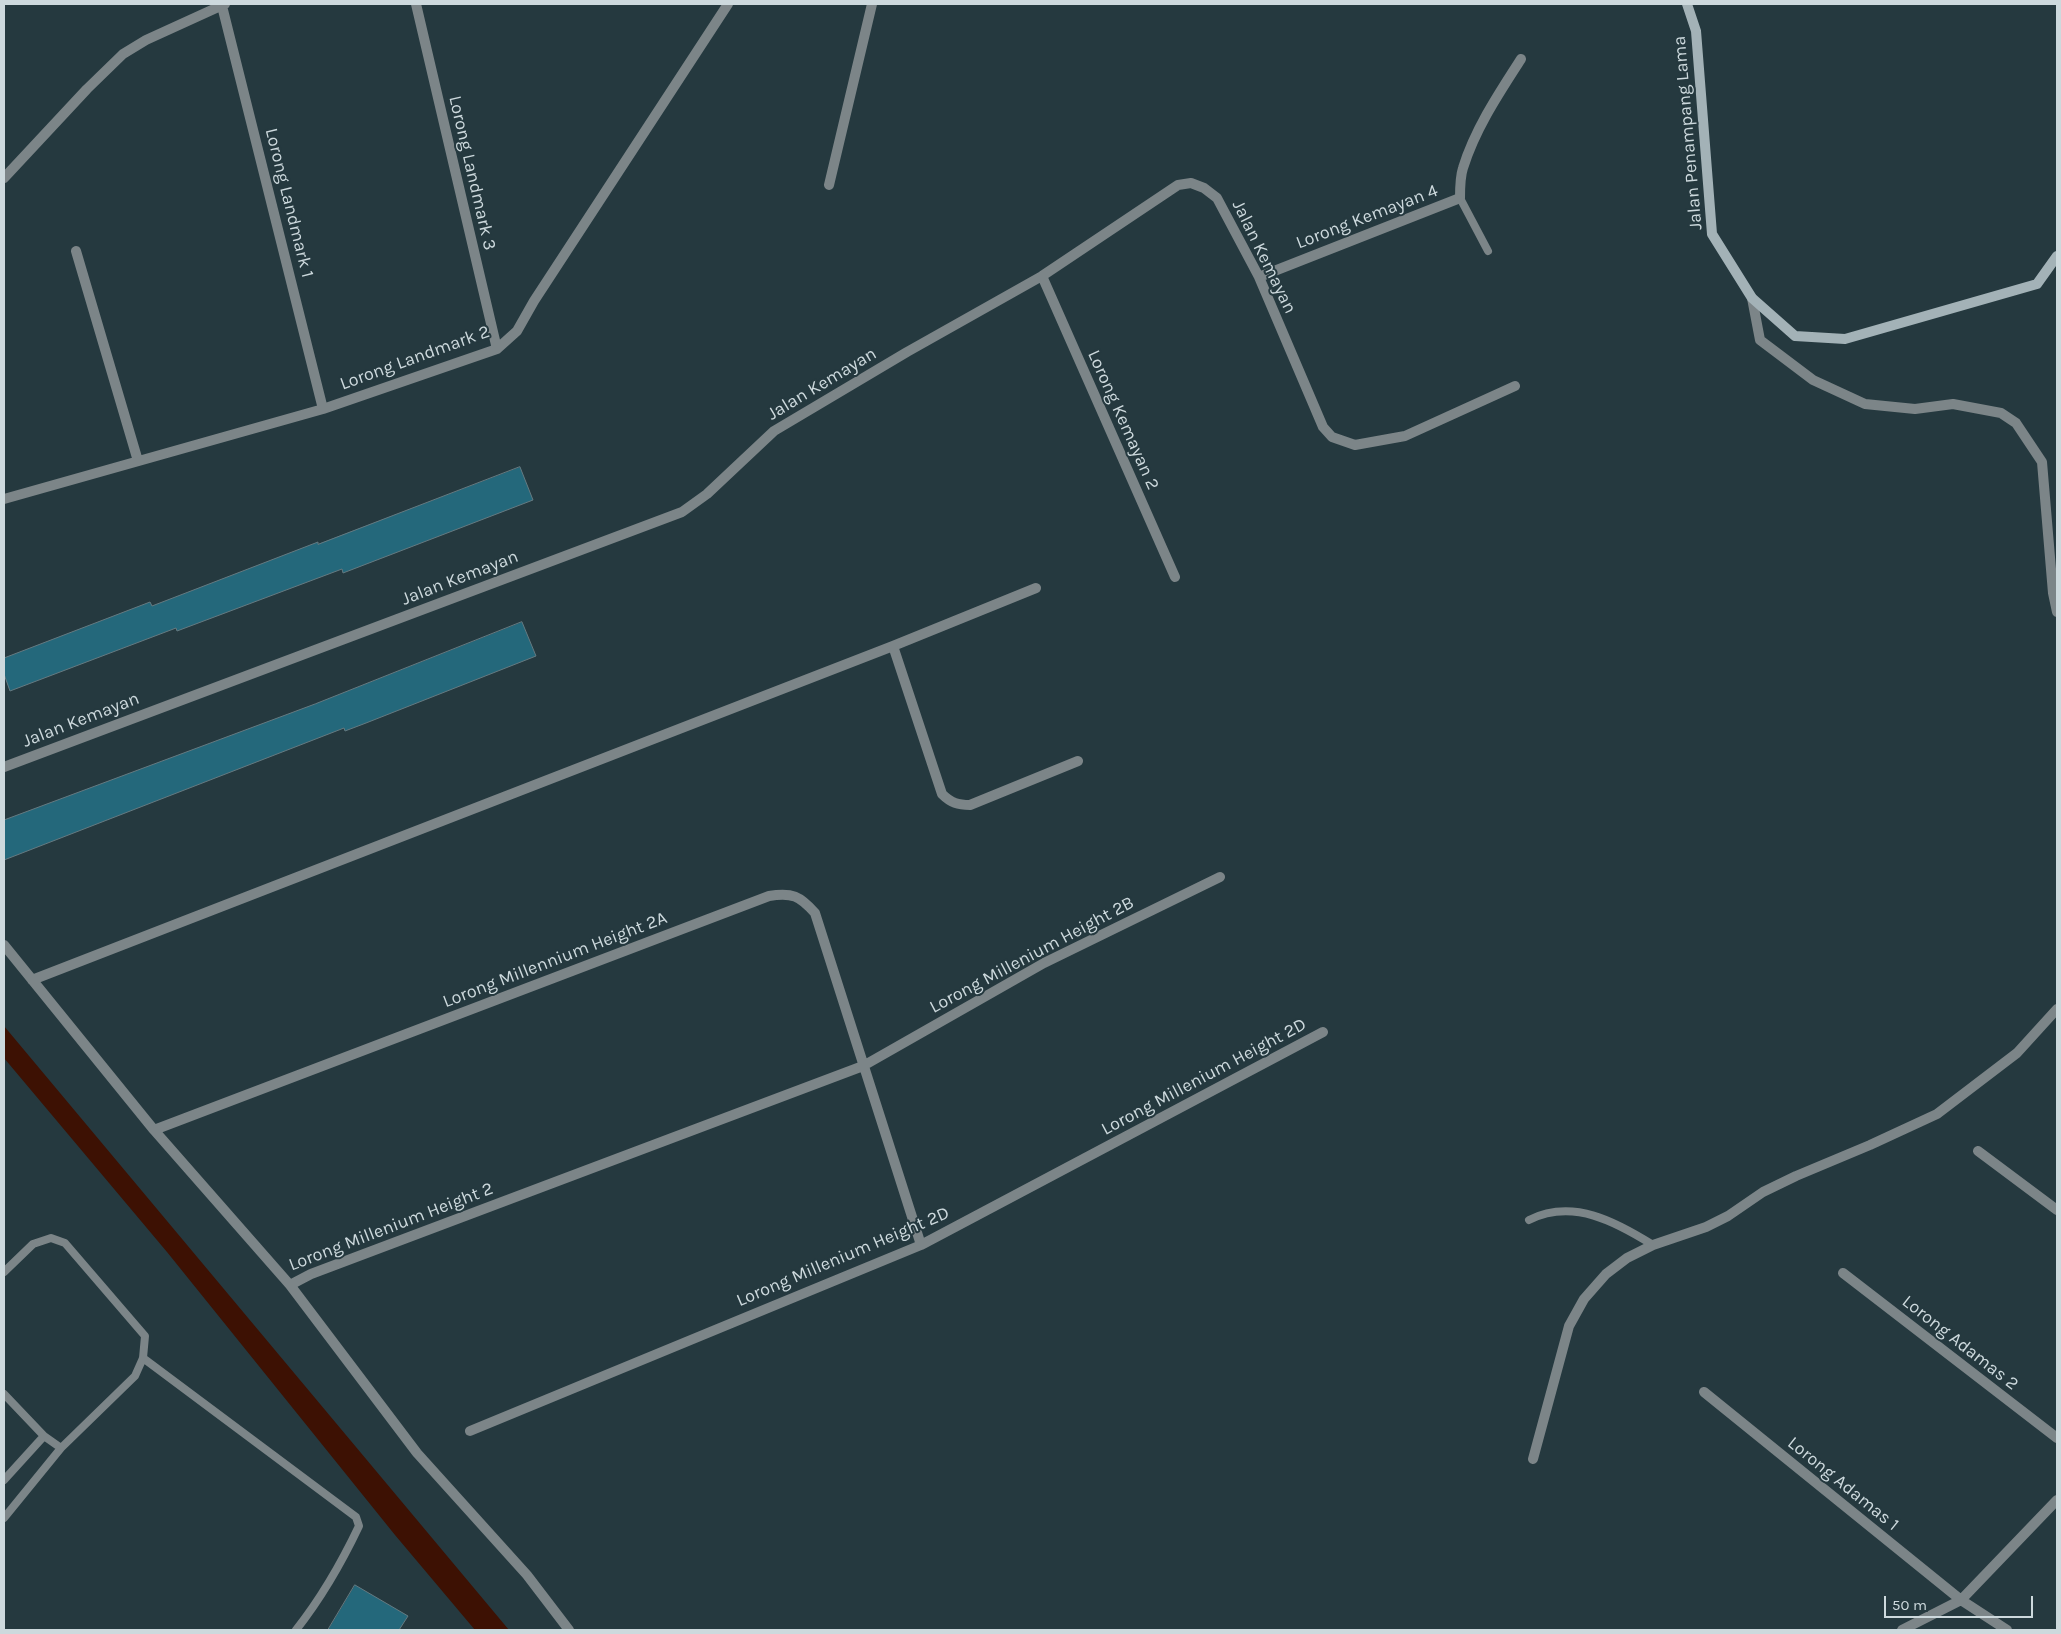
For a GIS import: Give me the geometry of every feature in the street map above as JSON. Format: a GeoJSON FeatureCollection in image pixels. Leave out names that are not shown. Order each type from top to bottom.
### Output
{"type":"FeatureCollection","features":[{"type":"Feature","properties":{"kind":"main road","name":"Jalan Penampang Lama"},"geometry":{"type":"LineString","coordinates":[[1687,4],[1696,31],[1712,234],[1752,298],[1795,336],[1845,339],[2037,284],[2057,256]]}},
{"type":"Feature","properties":{"kind":"street","name":"Lorong Landmark 3"},"geometry":{"type":"LineString","coordinates":[[416,4],[497,349]]}},
{"type":"Feature","properties":{"kind":"street","name":"Lorong Landmark 2"},"geometry":{"type":"LineString","coordinates":[[4,499],[323,409],[497,349],[517,331],[534,301],[728,4]]}},
{"type":"Feature","properties":{"kind":"street"},"geometry":{"type":"LineString","coordinates":[[829,185],[872,4]]}},
{"type":"Feature","properties":{"kind":"street"},"geometry":{"type":"LineString","coordinates":[[4,178],[87,89],[123,54],[146,40],[224,5]]}},
{"type":"Feature","properties":{"kind":"street","name":"Lorong Landmark 1"},"geometry":{"type":"LineString","coordinates":[[224,5],[323,409]]}},
{"type":"Feature","properties":{"kind":"street"},"geometry":{"type":"LineString","coordinates":[[1460,198],[1462,169],[1477,134],[1498,95],[1521,59]]}},
{"type":"Feature","properties":{"kind":"street","name":"Jalan Kemayan"},"geometry":{"type":"LineString","coordinates":[[4,767],[682,512],[707,494],[774,431],[900,356],[1042,276],[1178,185],[1191,183],[1204,188],[1217,198],[1258,277],[1323,427],[1332,437],[1355,445],[1405,436],[1515,386]]}},
{"type":"Feature","properties":{"kind":"street","name":"Lorong Kemayan 4"},"geometry":{"type":"LineString","coordinates":[[1258,277],[1460,198]]}},
{"type":"Feature","properties":{"kind":"street"},"geometry":{"type":"LineString","coordinates":[[76,251],[138,461]]}},
{"type":"Feature","properties":{"kind":"street","name":"Lorong Kemayan 2"},"geometry":{"type":"LineString","coordinates":[[1042,276],[1175,577]]}},
{"type":"Feature","properties":{"kind":"street"},"geometry":{"type":"LineString","coordinates":[[1752,298],[1760,340],[1813,380],[1865,404],[1915,408],[1953,404],[2001,413],[2016,423],[2042,462],[2053,593],[2057,612]]}},
{"type":"Feature","properties":{"kind":"street"},"geometry":{"type":"LineString","coordinates":[[32,980],[893,646],[1036,588]]}},
{"type":"Feature","properties":{"kind":"street"},"geometry":{"type":"LineString","coordinates":[[893,646],[942,794],[948,800],[958,805],[970,806],[1078,761]]}},
{"type":"Feature","properties":{"kind":"street","name":"Lorong Millenium Height 2B"},"geometry":{"type":"LineString","coordinates":[[863,1066],[1044,963],[1220,877]]}},
{"type":"Feature","properties":{"kind":"street","name":"Lorong Millennium Height 2A"},"geometry":{"type":"LineString","coordinates":[[154,1130],[769,896],[784,894],[796,896],[806,902],[815,913],[921,1245]]}},
{"type":"Feature","properties":{"kind":"street","name":"Lorong Millenium Height 2"},"geometry":{"type":"LineString","coordinates":[[4,945],[154,1130],[290,1285],[311,1274],[863,1066]]}},
{"type":"Feature","properties":{"kind":"street"},"geometry":{"type":"LineString","coordinates":[[1533,1459],[1561,1351],[1572,1320],[1584,1299],[1606,1274],[1627,1258],[1653,1245],[1706,1227],[1728,1216],[1763,1192],[1937,1114],[2017,1053],[2057,1009]]}},
{"type":"Feature","properties":{"kind":"street","name":"Lorong Millenium Height 2D"},"geometry":{"type":"LineString","coordinates":[[470,1431],[921,1245],[1323,1032]]}},
{"type":"Feature","properties":{"kind":"street"},"geometry":{"type":"LineString","coordinates":[[1978,1151],[2057,1210]]}},
{"type":"Feature","properties":{"kind":"street","name":"Lorong Adamas 2"},"geometry":{"type":"LineString","coordinates":[[1843,1273],[2057,1438]]}},
{"type":"Feature","properties":{"kind":"street"},"geometry":{"type":"LineString","coordinates":[[290,1285],[417,1453],[527,1575],[570,1630]]}},
{"type":"Feature","properties":{"kind":"street","name":"Lorong Adamas 1"},"geometry":{"type":"LineString","coordinates":[[1704,1392],[1962,1600],[2007,1630]]}},
{"type":"Feature","properties":{"kind":"street"},"geometry":{"type":"LineString","coordinates":[[1902,1630],[1962,1600],[2057,1500]]}},
{"type":"Feature","properties":{"kind":"lane"},"geometry":{"type":"LineString","coordinates":[[1460,198],[1488,251]]}},
{"type":"Feature","properties":{"kind":"lane"},"geometry":{"type":"LineString","coordinates":[[1529,1220],[1557,1212],[1598,1216],[1619,1224],[1653,1245]]}},
{"type":"Feature","properties":{"kind":"lane"},"geometry":{"type":"LineString","coordinates":[[4,1272],[33,1244],[51,1238],[65,1243],[145,1336],[143,1358],[135,1376],[61,1448],[4,1518]]}},
{"type":"Feature","properties":{"kind":"lane"},"geometry":{"type":"LineString","coordinates":[[143,1358],[356,1517],[359,1526],[348,1548],[318,1602],[296,1630]]}},
{"type":"Feature","properties":{"kind":"lane"},"geometry":{"type":"LineString","coordinates":[[4,1394],[44,1436],[61,1448]]}},
{"type":"Feature","properties":{"kind":"lane"},"geometry":{"type":"LineString","coordinates":[[4,1480],[44,1436]]}},
{"type":"Feature","properties":{"kind":"shaded area"},"geometry":{"type":"Polygon","coordinates":[[[4,1026],[509,1630],[475,1630],[395,1535],[167,1252],[4,1058],[4,1026]]]}},
{"type":"Feature","properties":{"kind":"building"},"geometry":{"type":"Polygon","coordinates":[[[520,467],[533,500],[343,573],[342,569],[177,631],[176,628],[10,691],[4,674],[4,658],[150,602],[152,606],[520,467]]]}},
{"type":"Feature","properties":{"kind":"building"},"geometry":{"type":"Polygon","coordinates":[[[522,622],[536,656],[366,723],[345,731],[344,728],[4,860],[4,820],[315,704],[522,622]]]}},
{"type":"Feature","properties":{"kind":"building"},"geometry":{"type":"Polygon","coordinates":[[[355,1585],[408,1616],[399,1630],[328,1630],[355,1585]]]}}]}
